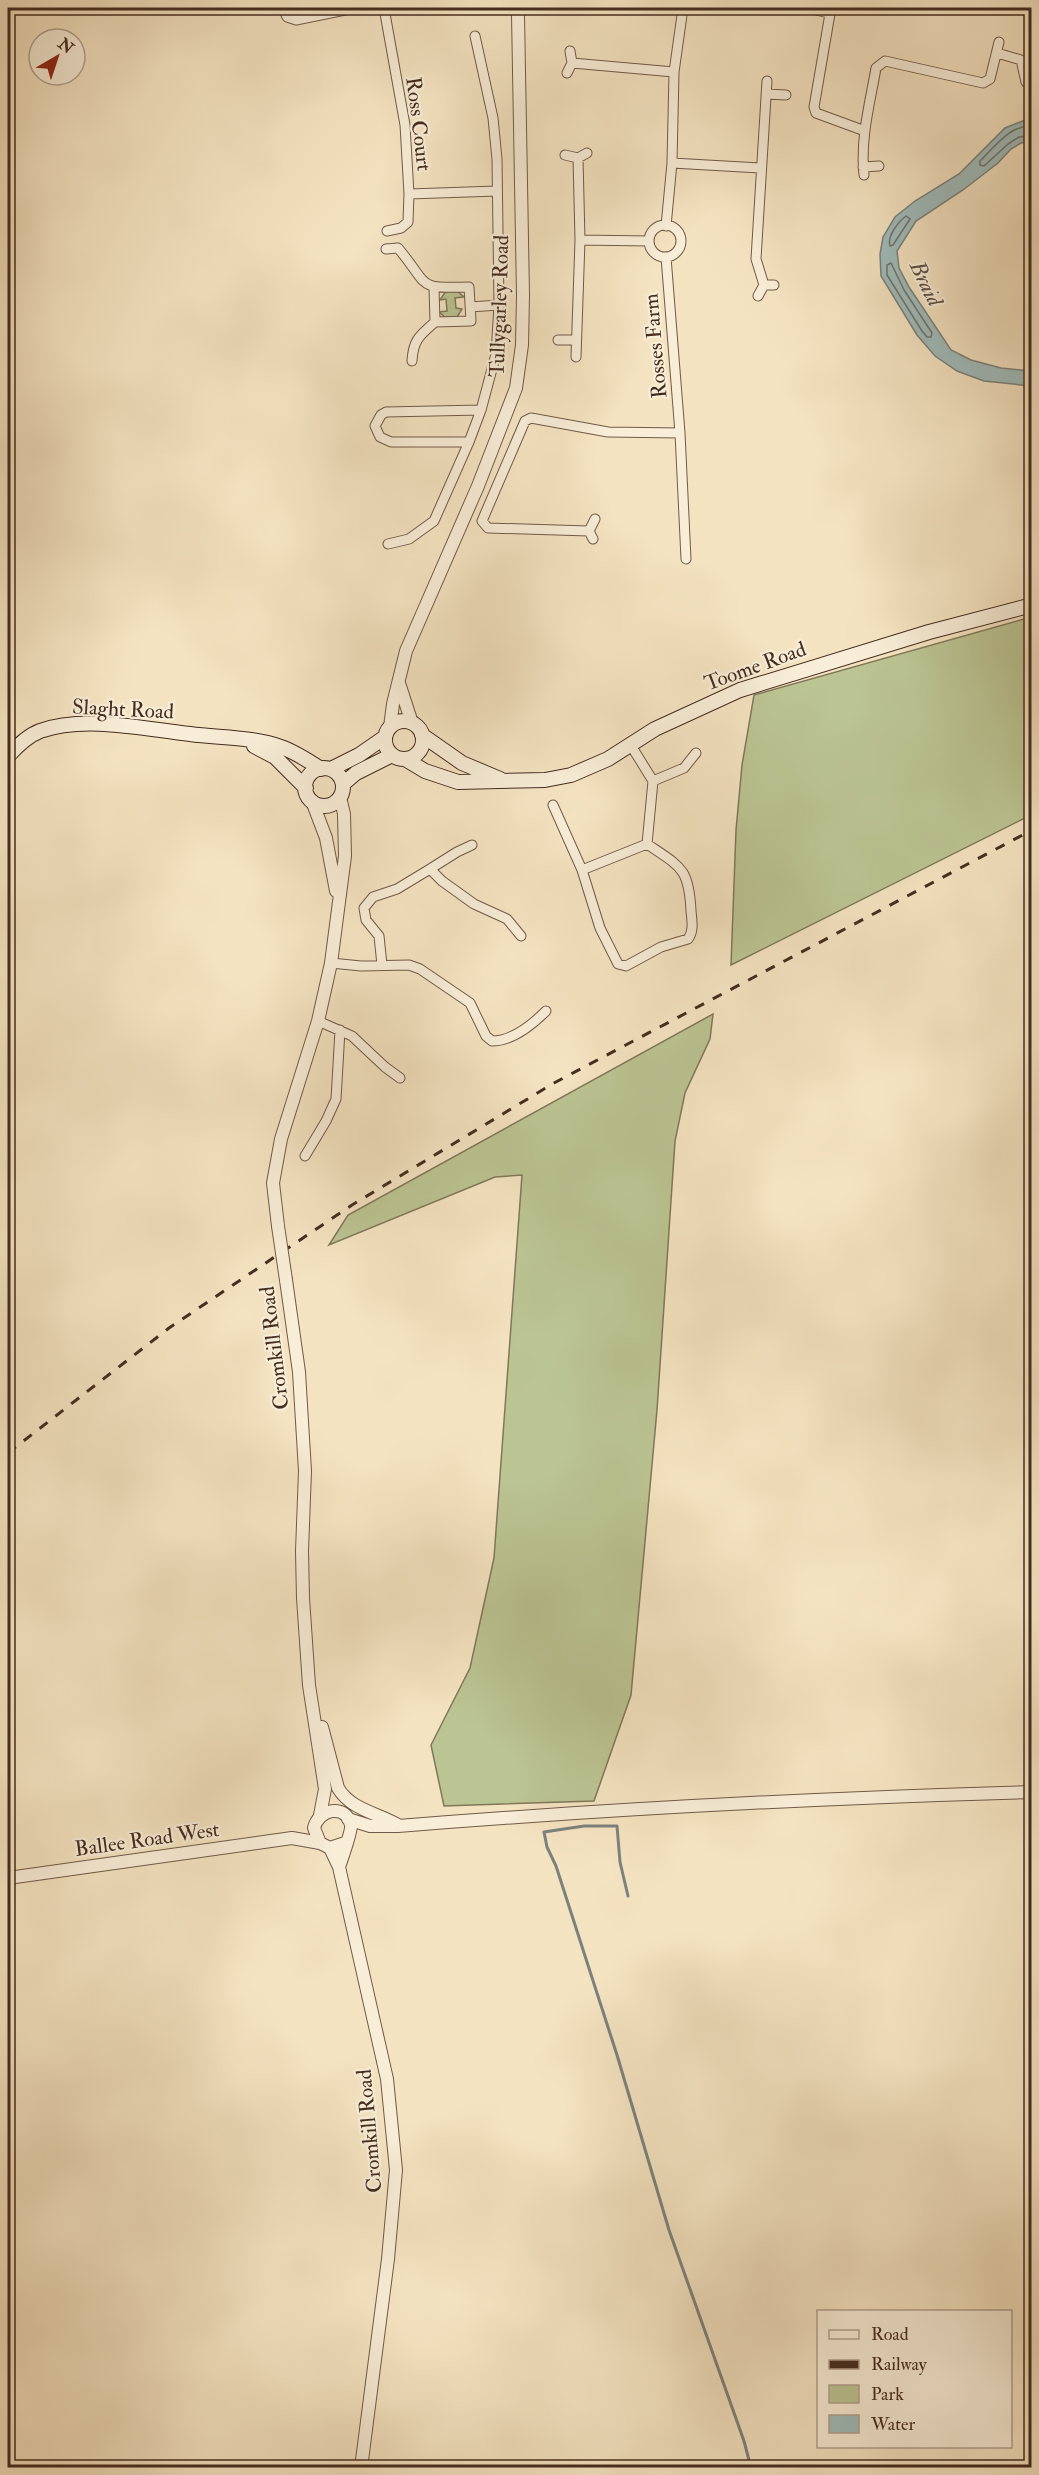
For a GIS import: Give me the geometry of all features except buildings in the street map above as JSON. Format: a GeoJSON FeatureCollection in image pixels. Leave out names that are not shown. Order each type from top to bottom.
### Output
{"type":"FeatureCollection","features":[{"type":"Feature","properties":{"kind":"main road","name":"Toome Road"},"geometry":{"type":"LineString","coordinates":[[398,757],[425,771],[458,782],[545,780],[571,775],[609,759],[665,724],[740,690],[886,644],[1032,604]]}},
{"type":"Feature","properties":{"kind":"main road"},"geometry":{"type":"LineString","coordinates":[[399,722],[412,723],[422,735],[419,751],[413,757],[398,757],[368,766],[342,790],[335,803],[325,806],[309,794],[308,777],[359,755],[388,732],[399,722]]}},
{"type":"Feature","properties":{"kind":"main road","name":"Slaght Road"},"geometry":{"type":"LineString","coordinates":[[8,756],[21,742],[38,732],[69,724],[156,728],[281,747],[326,769]]}},
{"type":"Feature","properties":{"kind":"main road"},"geometry":{"type":"LineString","coordinates":[[388,732],[386,745],[398,757]]}},
{"type":"Feature","properties":{"kind":"main road","name":"Toome Road"},"geometry":{"type":"LineString","coordinates":[[422,735],[462,763],[502,780]]}},
{"type":"Feature","properties":{"kind":"main road","name":"Slaght Road"},"geometry":{"type":"LineString","coordinates":[[244,741],[275,757],[309,794]]}},
{"type":"Feature","properties":{"kind":"main road"},"geometry":{"type":"LineString","coordinates":[[326,769],[337,774],[342,790]]}},
{"type":"Feature","properties":{"kind":"street"},"geometry":{"type":"LineString","coordinates":[[283,8],[287,17],[296,20],[355,8]]}},
{"type":"Feature","properties":{"kind":"street","name":"Ross Court"},"geometry":{"type":"LineString","coordinates":[[384,8],[405,125],[409,194],[408,222],[401,228],[387,231]]}},
{"type":"Feature","properties":{"kind":"street"},"geometry":{"type":"LineString","coordinates":[[666,226],[672,163],[674,72],[683,8]]}},
{"type":"Feature","properties":{"kind":"street"},"geometry":{"type":"LineString","coordinates":[[807,8],[830,10],[814,107],[816,113],[865,131]]}},
{"type":"Feature","properties":{"kind":"street","name":"Tullygarley Road"},"geometry":{"type":"LineString","coordinates":[[388,732],[406,651],[478,486],[516,388],[522,345],[523,295],[518,10]]}},
{"type":"Feature","properties":{"kind":"street"},"geometry":{"type":"LineString","coordinates":[[388,544],[409,539],[434,521],[481,411],[496,354],[499,305],[493,118],[475,36]]}},
{"type":"Feature","properties":{"kind":"street"},"geometry":{"type":"LineString","coordinates":[[879,166],[864,171],[865,131],[876,68],[880,63],[885,61],[983,83],[990,79],[999,42]]}},
{"type":"Feature","properties":{"kind":"street"},"geometry":{"type":"LineString","coordinates":[[567,74],[572,63],[570,51]]}},
{"type":"Feature","properties":{"kind":"street"},"geometry":{"type":"LineString","coordinates":[[997,53],[1021,60],[1026,82]]}},
{"type":"Feature","properties":{"kind":"street"},"geometry":{"type":"LineString","coordinates":[[572,63],[674,72]]}},
{"type":"Feature","properties":{"kind":"street"},"geometry":{"type":"LineString","coordinates":[[758,296],[764,285],[756,258],[767,81]]}},
{"type":"Feature","properties":{"kind":"street"},"geometry":{"type":"LineString","coordinates":[[766,94],[786,95]]}},
{"type":"Feature","properties":{"kind":"street"},"geometry":{"type":"LineString","coordinates":[[565,155],[578,158],[587,153]]}},
{"type":"Feature","properties":{"kind":"street"},"geometry":{"type":"LineString","coordinates":[[576,357],[580,240],[578,158]]}},
{"type":"Feature","properties":{"kind":"street"},"geometry":{"type":"LineString","coordinates":[[672,163],[760,168]]}},
{"type":"Feature","properties":{"kind":"street"},"geometry":{"type":"LineString","coordinates":[[409,194],[497,191]]}},
{"type":"Feature","properties":{"kind":"street"},"geometry":{"type":"LineString","coordinates":[[666,226],[679,234],[680,244],[675,253],[666,257],[654,252],[649,241],[657,228],[666,226]]}},
{"type":"Feature","properties":{"kind":"street"},"geometry":{"type":"LineString","coordinates":[[580,240],[649,241]]}},
{"type":"Feature","properties":{"kind":"street"},"geometry":{"type":"LineString","coordinates":[[387,249],[398,248],[428,286],[434,288],[470,287],[471,321],[435,322],[412,346],[412,361]]}},
{"type":"Feature","properties":{"kind":"street","name":"Rosses Farm"},"geometry":{"type":"LineString","coordinates":[[666,257],[680,433],[686,559]]}},
{"type":"Feature","properties":{"kind":"street"},"geometry":{"type":"LineString","coordinates":[[764,285],[774,285]]}},
{"type":"Feature","properties":{"kind":"street"},"geometry":{"type":"LineString","coordinates":[[434,288],[435,322]]}},
{"type":"Feature","properties":{"kind":"street"},"geometry":{"type":"LineString","coordinates":[[470,306],[499,305]]}},
{"type":"Feature","properties":{"kind":"street"},"geometry":{"type":"LineString","coordinates":[[558,340],[576,340]]}},
{"type":"Feature","properties":{"kind":"street"},"geometry":{"type":"LineString","coordinates":[[469,442],[391,442],[380,437],[375,426],[381,415],[386,412],[481,411]]}},
{"type":"Feature","properties":{"kind":"street"},"geometry":{"type":"LineString","coordinates":[[595,519],[591,535],[488,528],[482,521],[525,421],[531,418],[608,432],[680,433]]}},
{"type":"Feature","properties":{"kind":"street"},"geometry":{"type":"LineString","coordinates":[[399,683],[412,723]]}},
{"type":"Feature","properties":{"kind":"street"},"geometry":{"type":"LineString","coordinates":[[630,744],[653,781],[647,844]]}},
{"type":"Feature","properties":{"kind":"street"},"geometry":{"type":"LineString","coordinates":[[653,781],[684,768],[696,753]]}},
{"type":"Feature","properties":{"kind":"street","name":"Cromkill Road"},"geometry":{"type":"LineString","coordinates":[[317,1820],[325,1789],[311,1699],[302,1562],[305,1471],[299,1372],[273,1183],[281,1139],[318,1021],[332,963],[345,856],[342,790]]}},
{"type":"Feature","properties":{"kind":"street","name":"Cromkill Road"},"geometry":{"type":"LineString","coordinates":[[309,794],[331,855],[338,910]]}},
{"type":"Feature","properties":{"kind":"street"},"geometry":{"type":"LineString","coordinates":[[553,805],[582,870],[593,908],[618,964],[630,964],[661,947],[688,939],[692,930],[690,887],[684,872],[647,844]]}},
{"type":"Feature","properties":{"kind":"street"},"geometry":{"type":"LineString","coordinates":[[582,870],[647,844]]}},
{"type":"Feature","properties":{"kind":"street"},"geometry":{"type":"LineString","coordinates":[[382,965],[379,936],[366,920],[364,908],[373,897],[397,889],[472,845]]}},
{"type":"Feature","properties":{"kind":"street"},"geometry":{"type":"LineString","coordinates":[[430,869],[442,881],[474,904],[503,916],[521,936]]}},
{"type":"Feature","properties":{"kind":"street"},"geometry":{"type":"LineString","coordinates":[[332,963],[409,965],[466,999],[475,1010],[486,1036],[492,1041],[521,1032],[546,1011]]}},
{"type":"Feature","properties":{"kind":"street"},"geometry":{"type":"LineString","coordinates":[[318,1021],[352,1036],[400,1078]]}},
{"type":"Feature","properties":{"kind":"street"},"geometry":{"type":"LineString","coordinates":[[305,1156],[336,1099],[340,1030]]}},
{"type":"Feature","properties":{"kind":"street"},"geometry":{"type":"LineString","coordinates":[[311,1699],[318,1710],[332,1768],[342,1796],[350,1803],[384,1817],[398,1826]]}},
{"type":"Feature","properties":{"kind":"street","name":"Cromkill Road"},"geometry":{"type":"LineString","coordinates":[[325,1789],[344,1815]]}},
{"type":"Feature","properties":{"kind":"street"},"geometry":{"type":"LineString","coordinates":[[370,1826],[347,1840],[325,1845],[314,1834],[317,1820],[328,1811],[370,1826],[398,1826],[614,1810],[939,1794],[1032,1792]]}},
{"type":"Feature","properties":{"kind":"street"},"geometry":{"type":"LineString","coordinates":[[344,1815],[351,1829],[347,1840]]}},
{"type":"Feature","properties":{"kind":"street","name":"Ballee Road West"},"geometry":{"type":"LineString","coordinates":[[292,1838],[317,1820]]}},
{"type":"Feature","properties":{"kind":"street","name":"Ballee Road West"},"geometry":{"type":"LineString","coordinates":[[8,1878],[292,1838],[325,1845]]}},
{"type":"Feature","properties":{"kind":"street","name":"Cromkill Road"},"geometry":{"type":"LineString","coordinates":[[339,1867],[347,1840]]}},
{"type":"Feature","properties":{"kind":"street","name":"Cromkill Road"},"geometry":{"type":"LineString","coordinates":[[325,1845],[339,1867],[387,2079],[396,2170],[388,2259],[361,2468]]}},
{"type":"Feature","properties":{"kind":"green space"},"geometry":{"type":"Polygon","coordinates":[[[456,290],[464,297],[455,298],[456,308],[462,309],[457,317],[447,319],[439,312],[447,311],[446,299],[440,300],[446,291],[456,290]]]}},
{"type":"Feature","properties":{"kind":"green space"},"geometry":{"type":"Polygon","coordinates":[[[1031,617],[1031,815],[731,965],[736,830],[742,765],[754,695],[1031,617]]]}},
{"type":"Feature","properties":{"kind":"green space"},"geometry":{"type":"Polygon","coordinates":[[[713,1014],[710,1039],[685,1093],[675,1141],[657,1410],[631,1695],[594,1801],[444,1806],[431,1745],[470,1668],[494,1558],[522,1175],[495,1177],[329,1245],[348,1215],[713,1014]]]}},
{"type":"Feature","properties":{"kind":"water"},"geometry":{"type":"Polygon","coordinates":[[[1025,120],[1031,121],[1031,141],[1021,143],[1011,149],[998,163],[963,190],[916,221],[897,251],[899,268],[909,287],[951,350],[971,360],[1001,368],[1031,371],[1031,386],[984,381],[957,371],[935,356],[917,335],[881,276],[880,254],[883,237],[895,217],[915,201],[959,174],[1005,128],[1025,120]]]}},
{"type":"Feature","properties":{"kind":"waterway"},"geometry":{"type":"LineString","coordinates":[[628,1896],[620,1862],[617,1826],[584,1826],[544,1832],[547,1847],[556,1866],[617,2055],[669,2230],[744,2441],[751,2468]]}},
{"type":"Feature","properties":{"kind":"railway"},"geometry":{"type":"LineString","coordinates":[[8,1453],[169,1328],[352,1205],[554,1083],[1032,830]]}},
{"type":"Feature","properties":{"kind":"water label","name":"Braid"},"geometry":{"type":"Point","coordinates":[927,283]}}]}
